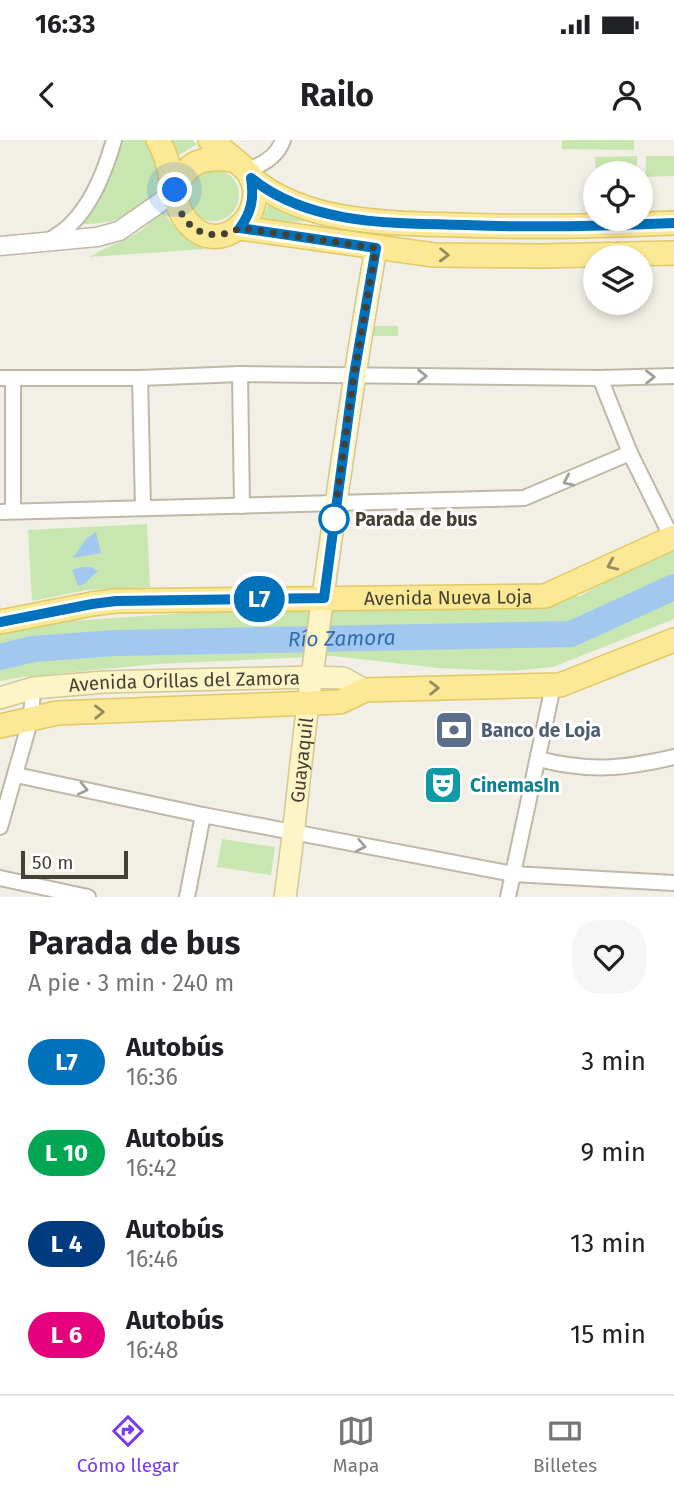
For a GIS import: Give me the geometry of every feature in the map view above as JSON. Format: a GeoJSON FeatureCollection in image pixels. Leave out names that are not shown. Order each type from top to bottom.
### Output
{"type":"FeatureCollection","features":[{"type":"Feature","properties":{"kind":"main road"},"geometry":{"type":"LineString","coordinates":[[158,140],[166,153],[176,204],[181,214],[198,232],[211,235],[224,235],[240,228],[376,248],[461,256],[674,253]]}},
{"type":"Feature","properties":{"kind":"main road"},"geometry":{"type":"LineString","coordinates":[[209,140],[266,190],[296,204],[351,219],[537,228],[674,223]]}},
{"type":"Feature","properties":{"kind":"main road"},"geometry":{"type":"LineString","coordinates":[[175,190],[179,178],[190,165],[212,159],[243,169]]}},
{"type":"Feature","properties":{"kind":"main road"},"geometry":{"type":"LineString","coordinates":[[240,228],[251,211],[253,201],[243,169]]}},
{"type":"Feature","properties":{"kind":"main road","name":"Guayaquil"},"geometry":{"type":"LineString","coordinates":[[285,897],[311,677],[354,375],[376,248]]}},
{"type":"Feature","properties":{"kind":"main road","name":"Avenida Nueva Loja"},"geometry":{"type":"LineString","coordinates":[[0,622],[116,601],[545,596],[673,538]]}},
{"type":"Feature","properties":{"kind":"main road","name":"Avenida Orillas del Zamora"},"geometry":{"type":"LineString","coordinates":[[0,726],[57,713],[340,702],[366,690],[553,686],[674,640]]}},
{"type":"Feature","properties":{"kind":"main road","name":"Avenida Orillas del Zamora"},"geometry":{"type":"LineString","coordinates":[[0,698],[33,688],[105,682],[311,677],[344,678],[366,690]]}},
{"type":"Feature","properties":{"kind":"street"},"geometry":{"type":"LineString","coordinates":[[50,240],[73,223],[88,200],[103,173],[114,140]]}},
{"type":"Feature","properties":{"kind":"street"},"geometry":{"type":"LineString","coordinates":[[243,169],[259,166],[270,159],[280,149],[283,140]]}},
{"type":"Feature","properties":{"kind":"street"},"geometry":{"type":"LineString","coordinates":[[0,246],[97,237],[119,231],[175,190]]}},
{"type":"Feature","properties":{"kind":"street"},"geometry":{"type":"LineString","coordinates":[[240,374],[242,506]]}},
{"type":"Feature","properties":{"kind":"street"},"geometry":{"type":"LineString","coordinates":[[630,453],[537,495],[524,498],[6,512],[6,378],[140,378],[240,374],[600,378],[674,376]]}},
{"type":"Feature","properties":{"kind":"street"},"geometry":{"type":"LineString","coordinates":[[140,378],[143,508]]}},
{"type":"Feature","properties":{"kind":"street"},"geometry":{"type":"LineString","coordinates":[[600,378],[630,453],[673,538]]}},
{"type":"Feature","properties":{"kind":"street"},"geometry":{"type":"LineString","coordinates":[[508,897],[553,686]]}},
{"type":"Feature","properties":{"kind":"street"},"geometry":{"type":"LineString","coordinates":[[0,827],[31,718],[33,688]]}},
{"type":"Feature","properties":{"kind":"street"},"geometry":{"type":"LineString","coordinates":[[538,759],[566,766],[602,769],[674,757]]}},
{"type":"Feature","properties":{"kind":"street"},"geometry":{"type":"LineString","coordinates":[[16,775],[203,815],[513,874],[674,883]]}},
{"type":"Feature","properties":{"kind":"street"},"geometry":{"type":"LineString","coordinates":[[187,897],[203,815]]}},
{"type":"Feature","properties":{"kind":"street"},"geometry":{"type":"LineString","coordinates":[[0,877],[88,897]]}},
{"type":"Feature","properties":{"kind":"green space"},"geometry":{"type":"Polygon","coordinates":[[[121,140],[146,140],[157,163],[161,188],[126,216],[107,222],[82,224],[111,172],[121,140]]]}},
{"type":"Feature","properties":{"kind":"green space"},"geometry":{"type":"Polygon","coordinates":[[[170,140],[192,140],[197,144],[175,158],[170,140]]]}},
{"type":"Feature","properties":{"kind":"green space"},"geometry":{"type":"Polygon","coordinates":[[[562,140],[634,140],[634,150],[562,149],[562,140]]]}},
{"type":"Feature","properties":{"kind":"green space"},"geometry":{"type":"Polygon","coordinates":[[[637,156],[637,161],[595,161],[595,157],[637,156]]]}},
{"type":"Feature","properties":{"kind":"green space"},"geometry":{"type":"Polygon","coordinates":[[[646,156],[674,156],[674,176],[653,177],[653,161],[646,161],[646,156]]]}},
{"type":"Feature","properties":{"kind":"green space"},"geometry":{"type":"Polygon","coordinates":[[[213,169],[223,171],[231,177],[237,185],[237,205],[231,213],[223,219],[213,221],[203,219],[195,213],[189,205],[187,195],[189,185],[195,177],[203,171],[213,169]]]}},
{"type":"Feature","properties":{"kind":"green space"},"geometry":{"type":"Polygon","coordinates":[[[270,201],[312,221],[259,223],[270,201]]]}},
{"type":"Feature","properties":{"kind":"green space"},"geometry":{"type":"Polygon","coordinates":[[[163,209],[180,232],[205,249],[89,257],[137,233],[163,209]]]}},
{"type":"Feature","properties":{"kind":"green space"},"geometry":{"type":"Polygon","coordinates":[[[371,326],[398,326],[398,336],[370,336],[371,326]]]}},
{"type":"Feature","properties":{"kind":"green space"},"geometry":{"type":"Polygon","coordinates":[[[147,524],[150,587],[87,590],[32,601],[28,530],[147,524]]]}},
{"type":"Feature","properties":{"kind":"green space"},"geometry":{"type":"Polygon","coordinates":[[[674,543],[674,619],[553,667],[513,671],[438,668],[333,656],[156,664],[0,681],[0,632],[55,622],[189,613],[489,605],[580,596],[674,543]]]}},
{"type":"Feature","properties":{"kind":"green space"},"geometry":{"type":"Polygon","coordinates":[[[222,839],[275,847],[271,875],[217,867],[222,839]]]}},
{"type":"Feature","properties":{"kind":"water"},"geometry":{"type":"Polygon","coordinates":[[[96,532],[101,553],[73,558],[86,539],[96,532]]]}},
{"type":"Feature","properties":{"kind":"water"},"geometry":{"type":"Polygon","coordinates":[[[91,567],[98,571],[78,586],[72,570],[91,567]]]}},
{"type":"Feature","properties":{"kind":"waterway","name":"Río Zamora"},"geometry":{"type":"LineString","coordinates":[[0,657],[33,649],[115,643],[571,634],[674,587]]}},
{"type":"Feature","properties":{"kind":"bus line","name":"L7"},"geometry":{"type":"LineString","coordinates":[[0,622],[116,601],[324,598],[354,375],[376,248],[240,228],[251,211],[251,178],[266,190],[296,204],[351,219],[537,228],[674,223]]}},
{"type":"Feature","properties":{"kind":"place","name":"Parada de bus"},"geometry":{"type":"Point","coordinates":[334,519]}},
{"type":"Feature","properties":{"kind":"place","name":"Banco de Loja"},"geometry":{"type":"Point","coordinates":[454,730]}},
{"type":"Feature","properties":{"kind":"place","name":"CinemasIn"},"geometry":{"type":"Point","coordinates":[443,785]}},
{"type":"Feature","properties":{"kind":"route"},"geometry":{"type":"LineString","coordinates":[[175,190],[176,204],[181,214],[198,232],[224,235],[240,228],[376,248],[354,375],[334,519]]}}]}
